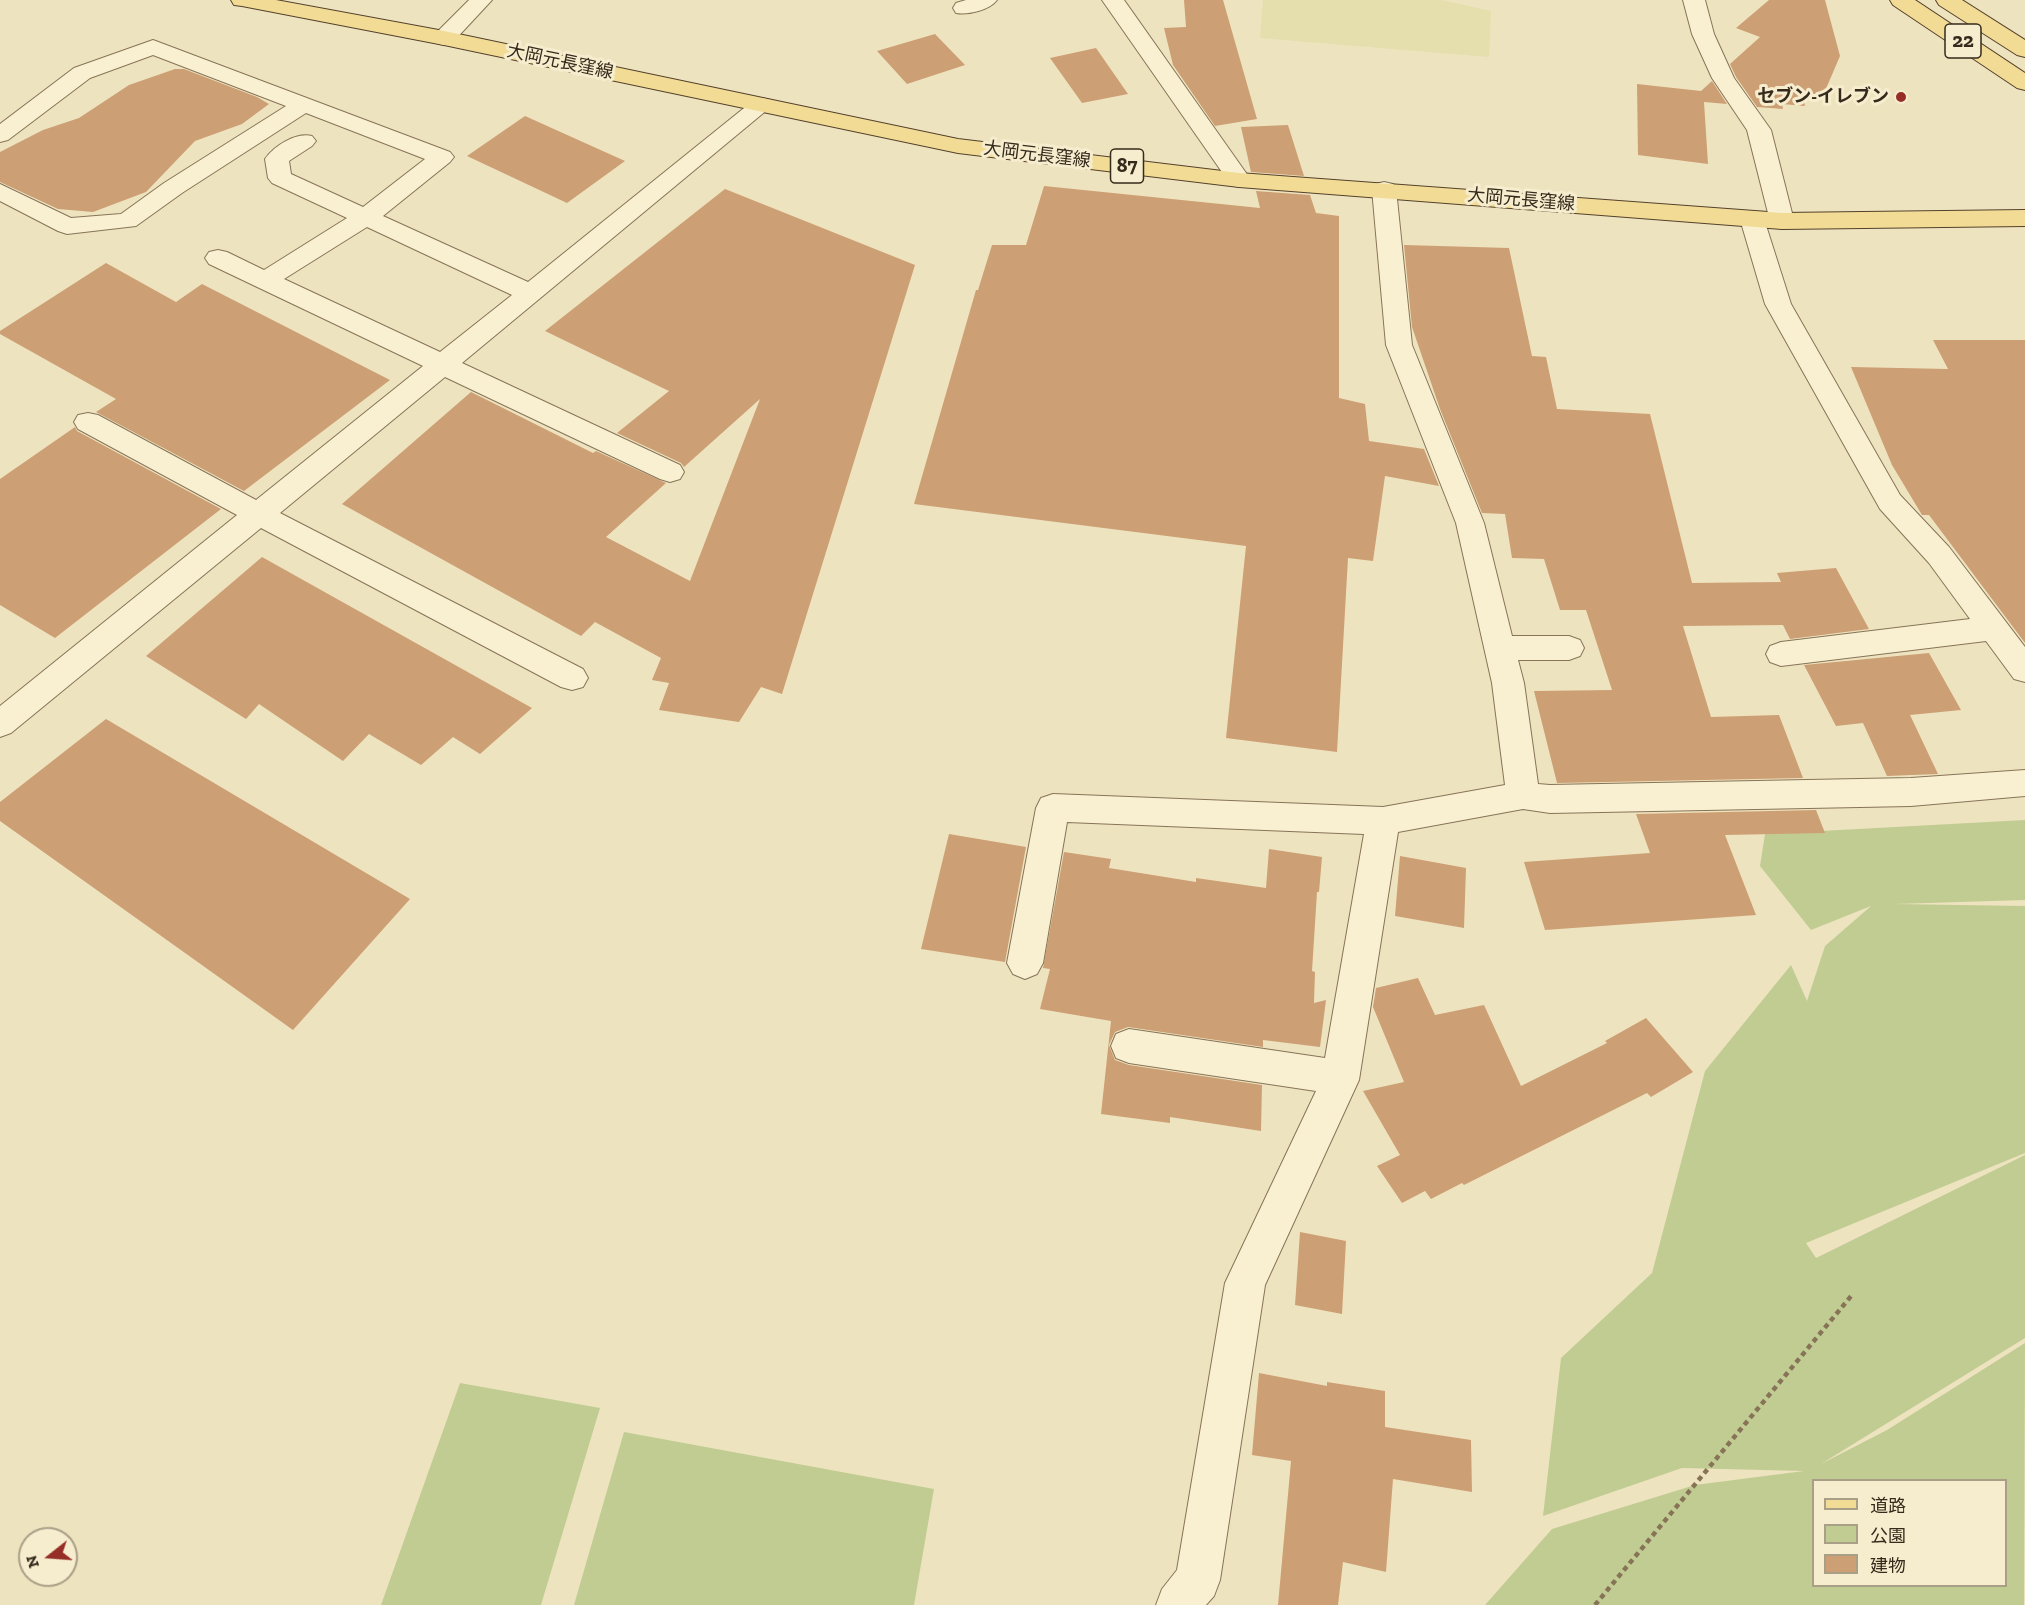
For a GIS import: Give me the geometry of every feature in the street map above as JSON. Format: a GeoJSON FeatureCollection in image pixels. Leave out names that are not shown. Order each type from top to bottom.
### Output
{"type":"FeatureCollection","features":[{"type":"Feature","properties":{"kind":"main road","name":"大岡元長窪線"},"geometry":{"type":"LineString","coordinates":[[242,0],[444,38],[958,146],[1239,180],[1384,189],[1752,219],[1782,221],[2025,218]]}},
{"type":"Feature","properties":{"kind":"main road","name":"22"},"geometry":{"type":"LineString","coordinates":[[1902,0],[2025,83]]}},
{"type":"Feature","properties":{"kind":"main road","name":"22"},"geometry":{"type":"LineString","coordinates":[[1947,0],[2025,50]]}},
{"type":"Feature","properties":{"kind":"street"},"geometry":{"type":"LineString","coordinates":[[444,38],[481,0]]}},
{"type":"Feature","properties":{"kind":"street"},"geometry":{"type":"LineString","coordinates":[[964,8],[986,0]]}},
{"type":"Feature","properties":{"kind":"street"},"geometry":{"type":"LineString","coordinates":[[1113,0],[1239,180]]}},
{"type":"Feature","properties":{"kind":"street"},"geometry":{"type":"LineString","coordinates":[[1694,0],[1703,34],[1723,78],[1759,130],[1782,221]]}},
{"type":"Feature","properties":{"kind":"street"},"geometry":{"type":"LineString","coordinates":[[0,135],[81,73],[153,46],[442,157],[365,218],[265,280]]}},
{"type":"Feature","properties":{"kind":"street"},"geometry":{"type":"LineString","coordinates":[[0,191],[67,226],[127,220],[304,104]]}},
{"type":"Feature","properties":{"kind":"street"},"geometry":{"type":"LineString","coordinates":[[0,724],[762,105]]}},
{"type":"Feature","properties":{"kind":"street"},"geometry":{"type":"LineString","coordinates":[[304,141],[278,159],[280,178],[531,293]]}},
{"type":"Feature","properties":{"kind":"street"},"geometry":{"type":"LineString","coordinates":[[1384,189],[1399,345],[1470,523],[1508,683],[1523,795]]}},
{"type":"Feature","properties":{"kind":"street"},"geometry":{"type":"LineString","coordinates":[[1752,219],[1778,304],[1890,502],[1939,555],[2025,670]]}},
{"type":"Feature","properties":{"kind":"street"},"geometry":{"type":"LineString","coordinates":[[218,258],[670,472]]}},
{"type":"Feature","properties":{"kind":"street"},"geometry":{"type":"LineString","coordinates":[[88,422],[258,514],[572,678]]}},
{"type":"Feature","properties":{"kind":"street"},"geometry":{"type":"LineString","coordinates":[[1781,654],[1994,628]]}},
{"type":"Feature","properties":{"kind":"street"},"geometry":{"type":"LineString","coordinates":[[1500,648],[1569,648]]}},
{"type":"Feature","properties":{"kind":"street"},"geometry":{"type":"LineString","coordinates":[[1025,963],[1053,808],[1383,821],[1523,795],[1550,799],[1900,792],[2025,783]]}},
{"type":"Feature","properties":{"kind":"street"},"geometry":{"type":"LineString","coordinates":[[1179,1605],[1198,1580],[1245,1283],[1340,1077],[1383,821]]}},
{"type":"Feature","properties":{"kind":"street"},"geometry":{"type":"LineString","coordinates":[[1129,1046],[1340,1077]]}},
{"type":"Feature","properties":{"kind":"path"},"geometry":{"type":"LineString","coordinates":[[1595,1605],[1852,1294]]}},
{"type":"Feature","properties":{"kind":"shaded area"},"geometry":{"type":"Polygon","coordinates":[[[1263,0],[1441,0],[1491,11],[1489,57],[1260,38],[1263,0]]]}},
{"type":"Feature","properties":{"kind":"green space"},"geometry":{"type":"Polygon","coordinates":[[[2025,820],[2025,900],[1895,904],[2025,906],[2025,1153],[1806,1243],[1816,1258],[2025,1155],[2025,1338],[1821,1464],[1887,1430],[2025,1343],[2024,1605],[1485,1605],[1552,1529],[1695,1485],[1804,1471],[1682,1468],[1543,1516],[1561,1358],[1652,1273],[1705,1071],[1791,965],[1807,1001],[1825,946],[1871,906],[1811,930],[1760,866],[1765,834],[2025,820]]]}},
{"type":"Feature","properties":{"kind":"green space"},"geometry":{"type":"Polygon","coordinates":[[[460,1383],[600,1408],[541,1605],[381,1605],[460,1383]]]}},
{"type":"Feature","properties":{"kind":"green space"},"geometry":{"type":"Polygon","coordinates":[[[624,1432],[934,1489],[914,1605],[574,1605],[624,1432]]]}},
{"type":"Feature","properties":{"kind":"building"},"geometry":{"type":"Polygon","coordinates":[[[1184,0],[1223,0],[1257,119],[1215,126],[1173,65],[1164,28],[1186,27],[1184,0]]]}},
{"type":"Feature","properties":{"kind":"building"},"geometry":{"type":"Polygon","coordinates":[[[1769,0],[1825,0],[1840,56],[1822,98],[1803,98],[1805,106],[1782,104],[1783,109],[1757,107],[1736,77],[1730,64],[1760,37],[1736,28],[1769,0]]]}},
{"type":"Feature","properties":{"kind":"building"},"geometry":{"type":"Polygon","coordinates":[[[935,34],[965,65],[907,84],[877,51],[935,34]]]}},
{"type":"Feature","properties":{"kind":"building"},"geometry":{"type":"Polygon","coordinates":[[[1096,48],[1128,94],[1082,103],[1050,58],[1096,48]]]}},
{"type":"Feature","properties":{"kind":"building"},"geometry":{"type":"Polygon","coordinates":[[[175,69],[184,69],[257,97],[269,104],[242,124],[195,141],[146,192],[93,212],[58,209],[0,182],[0,152],[43,130],[79,118],[129,85],[175,69]]]}},
{"type":"Feature","properties":{"kind":"building"},"geometry":{"type":"Polygon","coordinates":[[[1712,81],[1727,104],[1704,102],[1708,164],[1638,155],[1637,84],[1701,91],[1712,81]]]}},
{"type":"Feature","properties":{"kind":"building"},"geometry":{"type":"Polygon","coordinates":[[[525,116],[625,161],[567,203],[467,156],[525,116]]]}},
{"type":"Feature","properties":{"kind":"building"},"geometry":{"type":"Polygon","coordinates":[[[1288,125],[1304,176],[1251,172],[1241,127],[1288,125]]]}},
{"type":"Feature","properties":{"kind":"building"},"geometry":{"type":"Polygon","coordinates":[[[1044,186],[1260,208],[1256,191],[1310,195],[1316,213],[1339,216],[1339,398],[1365,404],[1369,441],[1424,449],[1439,486],[1385,476],[1373,561],[1348,558],[1337,752],[1226,738],[1246,546],[914,504],[976,290],[978,290],[992,245],[1026,245],[1044,186]]]}},
{"type":"Feature","properties":{"kind":"building"},"geometry":{"type":"Polygon","coordinates":[[[725,189],[915,265],[782,694],[761,687],[739,722],[659,710],[669,683],[652,680],[661,658],[595,622],[581,636],[342,504],[471,392],[593,453],[596,451],[666,483],[606,537],[690,581],[760,399],[684,467],[681,463],[617,433],[669,391],[545,331],[725,189]]]}},
{"type":"Feature","properties":{"kind":"building"},"geometry":{"type":"Polygon","coordinates":[[[1404,245],[1509,248],[1532,356],[1546,357],[1557,409],[1650,414],[1692,583],[1781,582],[1777,573],[1836,568],[1869,629],[1790,639],[1783,625],[1683,626],[1711,717],[1779,715],[1803,778],[1557,783],[1534,691],[1612,690],[1586,610],[1560,610],[1544,559],[1512,558],[1505,514],[1482,513],[1440,409],[1412,327],[1404,245]]]}},
{"type":"Feature","properties":{"kind":"building"},"geometry":{"type":"Polygon","coordinates":[[[106,263],[176,302],[202,284],[390,380],[244,491],[96,412],[116,399],[0,334],[0,331],[106,263]]]}},
{"type":"Feature","properties":{"kind":"building"},"geometry":{"type":"Polygon","coordinates":[[[1933,340],[2025,340],[2025,643],[1929,515],[1922,515],[1892,465],[1851,367],[1948,369],[1933,340]]]}},
{"type":"Feature","properties":{"kind":"building"},"geometry":{"type":"Polygon","coordinates":[[[75,427],[77,431],[221,509],[55,638],[0,605],[0,479],[75,427]]]}},
{"type":"Feature","properties":{"kind":"building"},"geometry":{"type":"Polygon","coordinates":[[[262,557],[532,708],[480,754],[453,737],[421,765],[369,734],[343,761],[259,704],[246,719],[146,656],[262,557]]]}},
{"type":"Feature","properties":{"kind":"building"},"geometry":{"type":"Polygon","coordinates":[[[1929,653],[1961,710],[1910,715],[1938,774],[1887,776],[1863,723],[1836,726],[1804,665],[1929,653]]]}},
{"type":"Feature","properties":{"kind":"building"},"geometry":{"type":"Polygon","coordinates":[[[106,719],[410,899],[293,1030],[0,821],[0,802],[106,719]]]}},
{"type":"Feature","properties":{"kind":"building"},"geometry":{"type":"Polygon","coordinates":[[[1816,810],[1825,833],[1725,835],[1756,915],[1545,930],[1524,862],[1650,853],[1636,814],[1816,810]]]}},
{"type":"Feature","properties":{"kind":"building"},"geometry":{"type":"Polygon","coordinates":[[[949,834],[1026,847],[1005,962],[921,949],[949,834]]]}},
{"type":"Feature","properties":{"kind":"building"},"geometry":{"type":"Polygon","coordinates":[[[1269,849],[1322,857],[1319,892],[1317,892],[1312,971],[1315,972],[1314,1003],[1326,1000],[1320,1047],[1263,1040],[1263,1047],[1128,1027],[1115,1032],[1109,1045],[1115,1060],[1129,1065],[1262,1085],[1261,1131],[1170,1117],[1170,1123],[1101,1114],[1111,1021],[1040,1009],[1050,969],[1043,968],[1064,852],[1111,859],[1109,868],[1196,882],[1196,878],[1266,888],[1269,849]]]}},
{"type":"Feature","properties":{"kind":"building"},"geometry":{"type":"Polygon","coordinates":[[[1400,856],[1466,868],[1464,928],[1395,916],[1400,856]]]}},
{"type":"Feature","properties":{"kind":"building"},"geometry":{"type":"Polygon","coordinates":[[[1418,978],[1435,1015],[1484,1005],[1521,1086],[1607,1043],[1605,1041],[1646,1018],[1693,1072],[1651,1097],[1647,1093],[1464,1185],[1462,1183],[1431,1199],[1425,1191],[1402,1203],[1377,1166],[1400,1155],[1363,1091],[1404,1082],[1373,1007],[1376,988],[1418,978]]]}},
{"type":"Feature","properties":{"kind":"building"},"geometry":{"type":"Polygon","coordinates":[[[1300,1232],[1346,1241],[1342,1314],[1295,1305],[1300,1232]]]}},
{"type":"Feature","properties":{"kind":"building"},"geometry":{"type":"Polygon","coordinates":[[[1259,1373],[1327,1386],[1327,1382],[1385,1391],[1385,1427],[1471,1440],[1472,1492],[1393,1479],[1386,1572],[1343,1562],[1338,1605],[1278,1605],[1291,1461],[1252,1455],[1259,1373]]]}},
{"type":"Feature","properties":{"kind":"place","name":"セブン-イレブン"},"geometry":{"type":"Point","coordinates":[1901,97]}}]}
